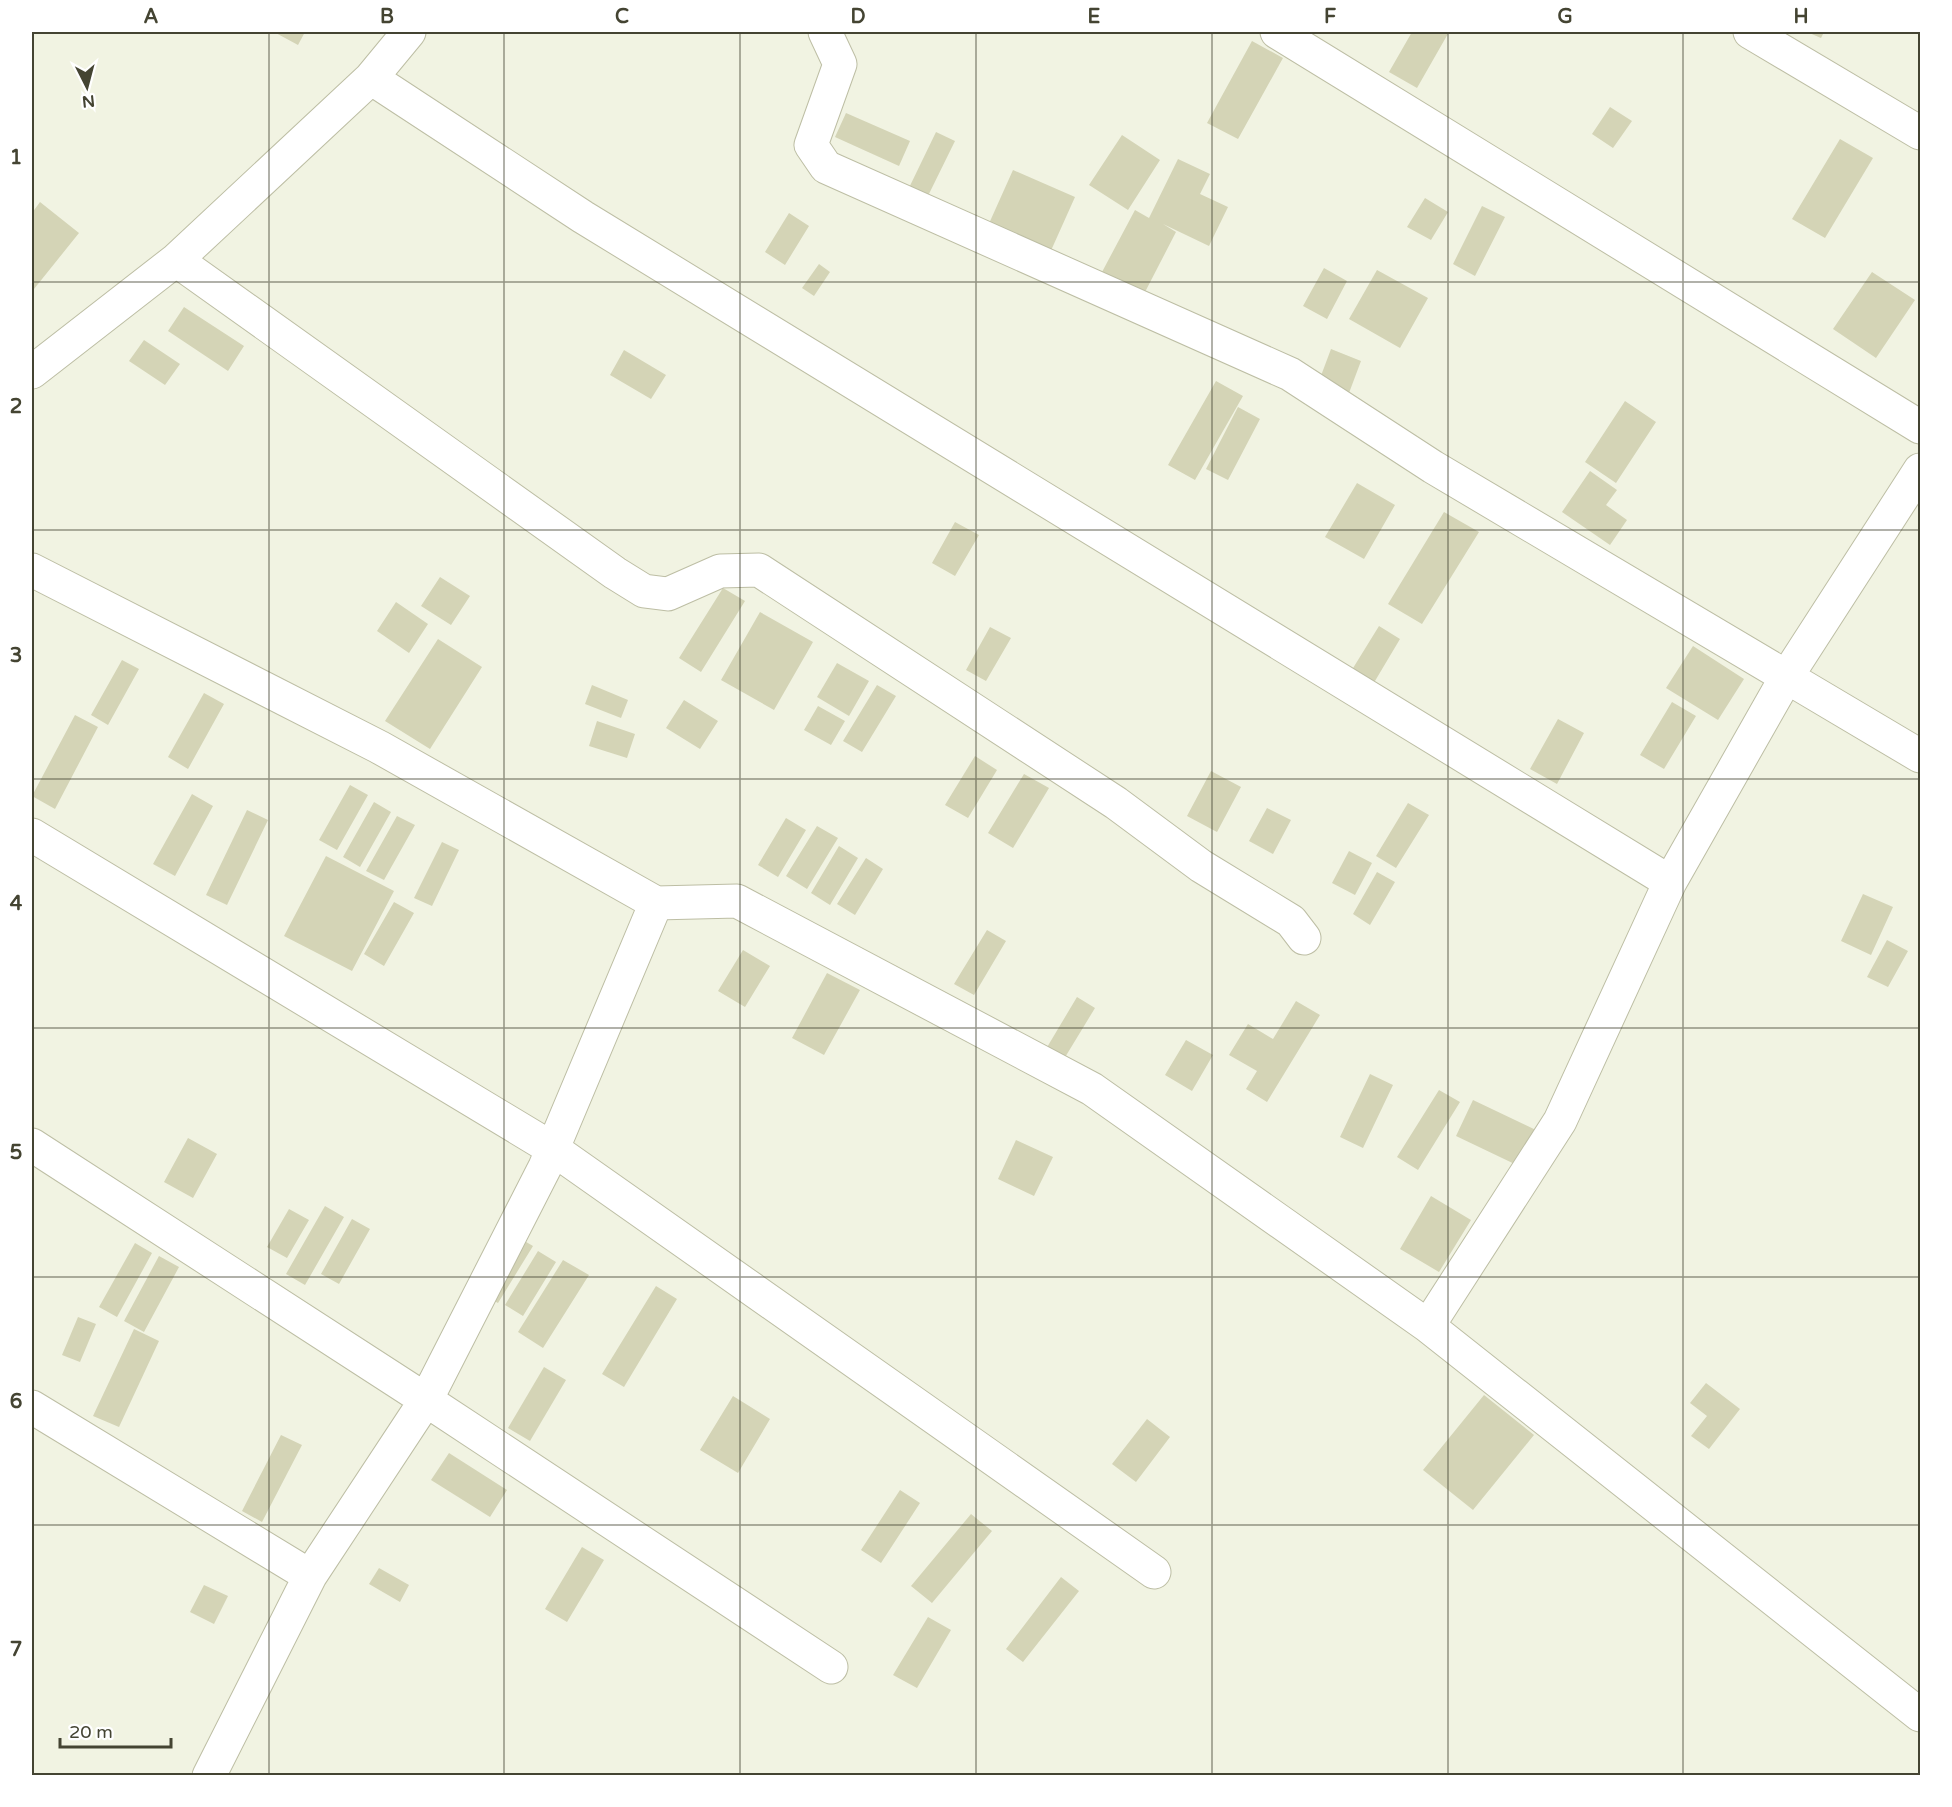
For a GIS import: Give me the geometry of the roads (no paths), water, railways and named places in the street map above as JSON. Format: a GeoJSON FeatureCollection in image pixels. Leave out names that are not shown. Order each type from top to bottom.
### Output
{"type":"FeatureCollection","features":[{"type":"Feature","properties":{"kind":"street"},"geometry":{"type":"LineString","coordinates":[[32,372],[176,260],[371,78],[409,32]]}},
{"type":"Feature","properties":{"kind":"street"},"geometry":{"type":"LineString","coordinates":[[825,32],[840,64],[811,145],[826,167],[1290,374],[1433,467],[1920,756]]}},
{"type":"Feature","properties":{"kind":"street"},"geometry":{"type":"LineString","coordinates":[[1277,32],[1920,427]]}},
{"type":"Feature","properties":{"kind":"street"},"geometry":{"type":"LineString","coordinates":[[1750,32],[1920,133]]}},
{"type":"Feature","properties":{"kind":"street"},"geometry":{"type":"LineString","coordinates":[[371,78],[583,217],[1670,882]]}},
{"type":"Feature","properties":{"kind":"street"},"geometry":{"type":"LineString","coordinates":[[176,260],[644,591],[668,594],[720,571],[759,570],[1116,803],[1201,866],[1291,921],[1304,938]]}},
{"type":"Feature","properties":{"kind":"street"},"geometry":{"type":"LineString","coordinates":[[1428,1326],[1560,1121],[1670,882],[1787,676],[1920,470]]}},
{"type":"Feature","properties":{"kind":"street"},"geometry":{"type":"LineString","coordinates":[[32,570],[379,747],[656,903],[737,901],[1092,1089],[1428,1326],[1920,1715]]}},
{"type":"Feature","properties":{"kind":"street"},"geometry":{"type":"LineString","coordinates":[[32,835],[553,1149],[1154,1572]]}},
{"type":"Feature","properties":{"kind":"street"},"geometry":{"type":"LineString","coordinates":[[209,1776],[310,1576],[426,1400],[545,1167],[656,903]]}},
{"type":"Feature","properties":{"kind":"street"},"geometry":{"type":"LineString","coordinates":[[32,1145],[426,1400],[831,1667]]}},
{"type":"Feature","properties":{"kind":"street"},"geometry":{"type":"LineString","coordinates":[[32,1407],[310,1576]]}}]}
